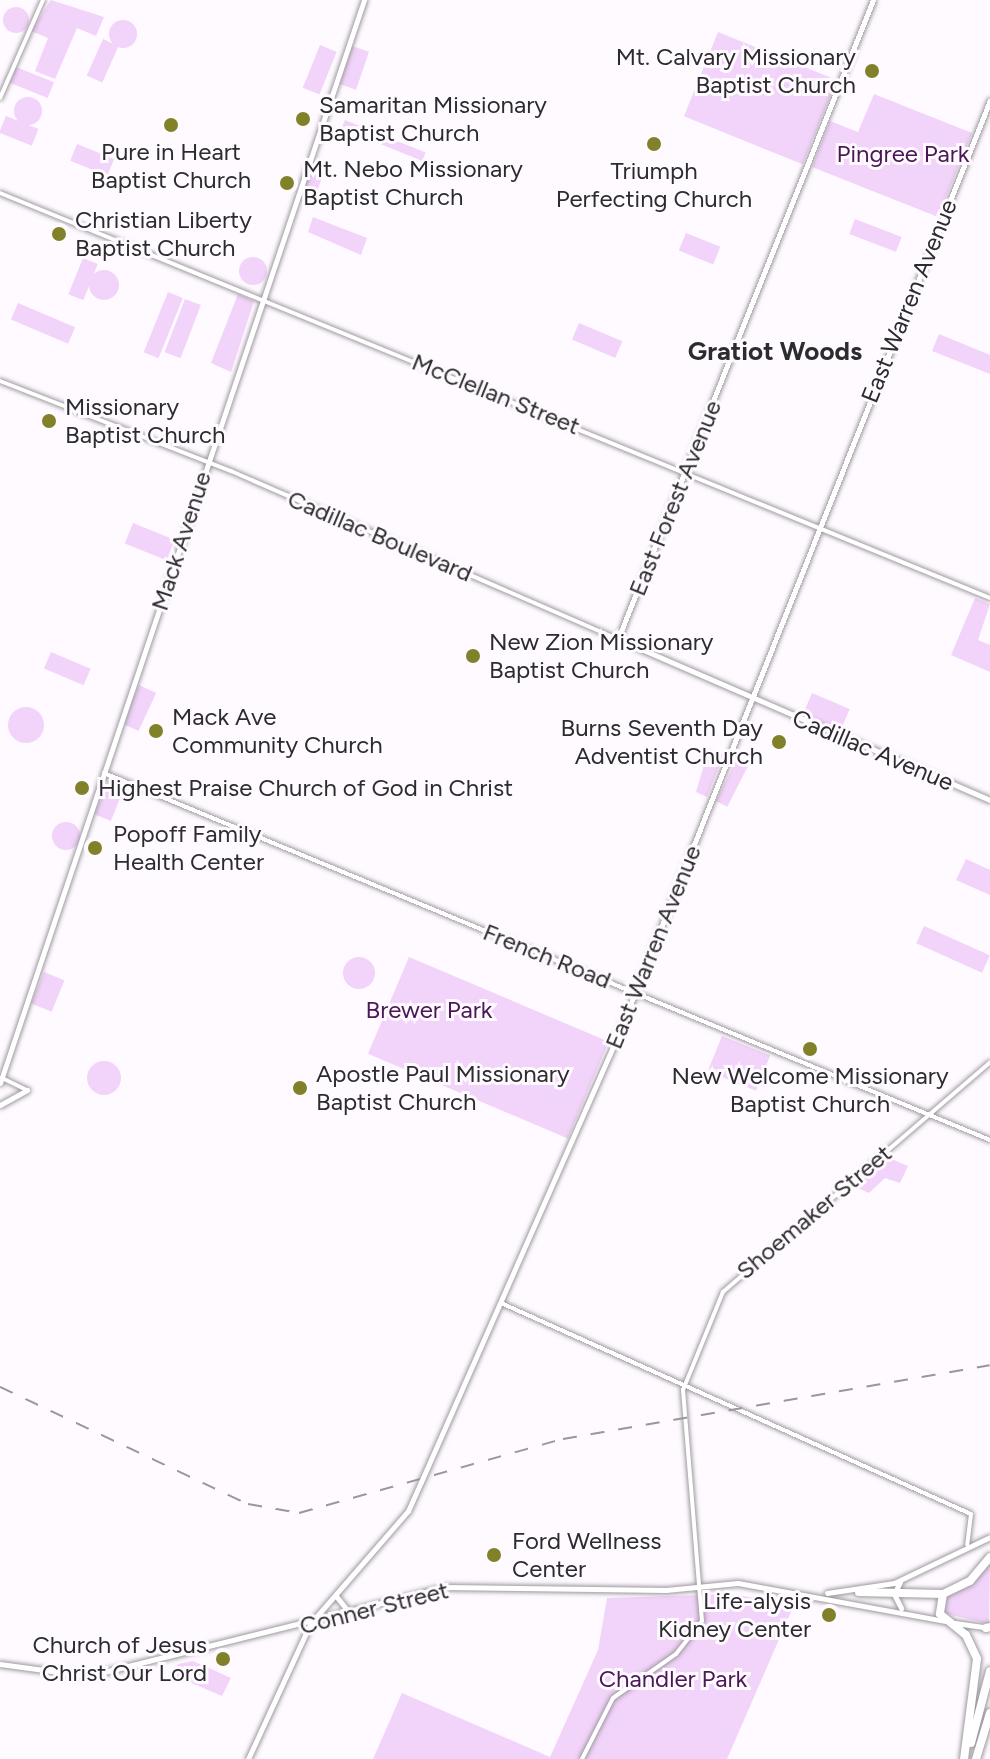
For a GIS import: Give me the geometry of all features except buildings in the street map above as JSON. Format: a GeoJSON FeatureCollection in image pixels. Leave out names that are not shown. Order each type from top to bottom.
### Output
{"type":"FeatureCollection","features":[{"type":"Feature","properties":{"kind":"highway"},"geometry":{"type":"LineString","coordinates":[[859,1592],[943,1594],[970,1581],[990,1557]]}},
{"type":"Feature","properties":{"kind":"highway"},"geometry":{"type":"LineString","coordinates":[[943,1594],[939,1610],[969,1638],[977,1659],[965,1759]]}},
{"type":"Feature","properties":{"kind":"highway"},"geometry":{"type":"LineString","coordinates":[[965,1759],[990,1671]]}},
{"type":"Feature","properties":{"kind":"highway"},"geometry":{"type":"LineString","coordinates":[[981,1747],[990,1713]]}},
{"type":"Feature","properties":{"kind":"highway"},"geometry":{"type":"LineString","coordinates":[[976,1759],[990,1723]]}},
{"type":"Feature","properties":{"kind":"main road","name":"Mack Avenue"},"geometry":{"type":"LineString","coordinates":[[1,1081],[261,297],[364,0]]}},
{"type":"Feature","properties":{"kind":"main road","name":"East Forest Avenue"},"geometry":{"type":"LineString","coordinates":[[618,639],[873,0]]}},
{"type":"Feature","properties":{"kind":"main road","name":"East Warren Avenue"},"geometry":{"type":"LineString","coordinates":[[248,1759],[310,1624],[408,1511],[636,993],[757,699],[820,528],[990,100]]}},
{"type":"Feature","properties":{"kind":"main road","name":"Cadillac Boulevard"},"geometry":{"type":"LineString","coordinates":[[618,639],[757,699]]}},
{"type":"Feature","properties":{"kind":"main road","name":"Cadillac Avenue"},"geometry":{"type":"LineString","coordinates":[[757,699],[990,800]]}},
{"type":"Feature","properties":{"kind":"main road"},"geometry":{"type":"LineString","coordinates":[[0,1105],[27,1090]]}},
{"type":"Feature","properties":{"kind":"main road"},"geometry":{"type":"LineString","coordinates":[[820,1594],[859,1592],[911,1575],[967,1545],[990,1537]]}},
{"type":"Feature","properties":{"kind":"main road"},"geometry":{"type":"LineString","coordinates":[[904,1610],[894,1594],[911,1575]]}},
{"type":"Feature","properties":{"kind":"main road","name":"Conner Street"},"geometry":{"type":"LineString","coordinates":[[0,1664],[88,1676],[310,1624],[445,1587],[700,1586],[820,1594],[989,1628]]}},
{"type":"Feature","properties":{"kind":"main road"},"geometry":{"type":"LineString","coordinates":[[337,1593],[338,1606],[353,1611]]}},
{"type":"Feature","properties":{"kind":"street"},"geometry":{"type":"LineString","coordinates":[[0,98],[43,0]]}},
{"type":"Feature","properties":{"kind":"street","name":"McClellan Street"},"geometry":{"type":"LineString","coordinates":[[0,193],[261,297],[990,598]]}},
{"type":"Feature","properties":{"kind":"street","name":"Cadillac Boulevard"},"geometry":{"type":"LineString","coordinates":[[0,381],[207,462],[618,639]]}},
{"type":"Feature","properties":{"kind":"street","name":"French Road"},"geometry":{"type":"LineString","coordinates":[[104,773],[990,1140]]}},
{"type":"Feature","properties":{"kind":"street","name":"Shoemaker Street"},"geometry":{"type":"LineString","coordinates":[[582,1759],[613,1698],[676,1654],[701,1624],[684,1386],[725,1289],[990,1062]]}},
{"type":"Feature","properties":{"kind":"street"},"geometry":{"type":"LineString","coordinates":[[1,1081],[27,1090]]}},
{"type":"Feature","properties":{"kind":"street"},"geometry":{"type":"LineString","coordinates":[[501,1303],[971,1514],[967,1545]]}},
{"type":"Feature","properties":{"kind":"green space"},"geometry":{"type":"Polygon","coordinates":[[[51,0],[104,17],[96,36],[77,28],[55,79],[35,71],[48,38],[31,31],[51,0]]]}},
{"type":"Feature","properties":{"kind":"green space"},"geometry":{"type":"Polygon","coordinates":[[[16,7],[25,11],[29,20],[25,29],[16,33],[7,29],[3,20],[7,11],[16,7]]]}},
{"type":"Feature","properties":{"kind":"green space"},"geometry":{"type":"Polygon","coordinates":[[[123,20],[133,24],[137,34],[133,44],[123,48],[113,44],[109,34],[113,24],[123,20]]]}},
{"type":"Feature","properties":{"kind":"green space","name":"Pingree Park"},"geometry":{"type":"Polygon","coordinates":[[[718,32],[837,80],[803,164],[684,116],[718,32]]]}},
{"type":"Feature","properties":{"kind":"green space"},"geometry":{"type":"Polygon","coordinates":[[[103,39],[119,46],[102,82],[87,76],[103,39]]]}},
{"type":"Feature","properties":{"kind":"green space"},"geometry":{"type":"Polygon","coordinates":[[[320,45],[337,52],[319,94],[303,88],[320,45]]]}},
{"type":"Feature","properties":{"kind":"green space"},"geometry":{"type":"Polygon","coordinates":[[[352,46],[369,52],[356,90],[339,84],[352,46]]]}},
{"type":"Feature","properties":{"kind":"green space"},"geometry":{"type":"Polygon","coordinates":[[[16,67],[54,82],[48,98],[10,83],[16,67]]]}},
{"type":"Feature","properties":{"kind":"green space","name":"Pingree Park"},"geometry":{"type":"Polygon","coordinates":[[[874,94],[972,133],[938,217],[812,167],[830,121],[858,132],[874,94]]]}},
{"type":"Feature","properties":{"kind":"green space"},"geometry":{"type":"Polygon","coordinates":[[[28,97],[38,101],[42,111],[38,121],[28,125],[18,121],[14,111],[18,101],[28,97]]]}},
{"type":"Feature","properties":{"kind":"green space"},"geometry":{"type":"Polygon","coordinates":[[[6,116],[38,129],[32,146],[0,133],[6,116]]]}},
{"type":"Feature","properties":{"kind":"green space"},"geometry":{"type":"Polygon","coordinates":[[[345,120],[426,153],[422,161],[342,128],[345,120]]]}},
{"type":"Feature","properties":{"kind":"green space"},"geometry":{"type":"Polygon","coordinates":[[[77,144],[114,159],[107,176],[70,161],[77,144]]]}},
{"type":"Feature","properties":{"kind":"green space"},"geometry":{"type":"Polygon","coordinates":[[[310,162],[325,169],[312,206],[298,200],[310,162]]]}},
{"type":"Feature","properties":{"kind":"green space"},"geometry":{"type":"Polygon","coordinates":[[[313,217],[367,238],[361,255],[308,232],[313,217]]]}},
{"type":"Feature","properties":{"kind":"green space"},"geometry":{"type":"Polygon","coordinates":[[[855,219],[902,237],[896,252],[849,234],[855,219]]]}},
{"type":"Feature","properties":{"kind":"green space"},"geometry":{"type":"Polygon","coordinates":[[[686,233],[720,247],[713,264],[679,251],[686,233]]]}},
{"type":"Feature","properties":{"kind":"green space"},"geometry":{"type":"Polygon","coordinates":[[[253,257],[263,261],[267,271],[263,281],[253,285],[243,281],[239,271],[243,261],[253,257]]]}},
{"type":"Feature","properties":{"kind":"green space"},"geometry":{"type":"Polygon","coordinates":[[[83,258],[98,264],[83,300],[68,294],[83,258]]]}},
{"type":"Feature","properties":{"kind":"green space"},"geometry":{"type":"Polygon","coordinates":[[[104,270],[114,275],[119,285],[114,295],[104,300],[94,295],[89,285],[94,275],[104,270]]]}},
{"type":"Feature","properties":{"kind":"green space"},"geometry":{"type":"Polygon","coordinates":[[[168,292],[183,298],[158,358],[144,352],[168,292]]]}},
{"type":"Feature","properties":{"kind":"green space"},"geometry":{"type":"Polygon","coordinates":[[[238,294],[254,301],[231,372],[211,363],[238,294]]]}},
{"type":"Feature","properties":{"kind":"green space"},"geometry":{"type":"Polygon","coordinates":[[[185,299],[201,305],[180,358],[165,352],[185,299]]]}},
{"type":"Feature","properties":{"kind":"green space"},"geometry":{"type":"Polygon","coordinates":[[[18,303],[75,327],[68,344],[11,320],[18,303]]]}},
{"type":"Feature","properties":{"kind":"green space"},"geometry":{"type":"Polygon","coordinates":[[[579,323],[622,341],[615,358],[572,340],[579,323]]]}},
{"type":"Feature","properties":{"kind":"green space"},"geometry":{"type":"Polygon","coordinates":[[[939,334],[990,355],[990,374],[932,351],[939,334]]]}},
{"type":"Feature","properties":{"kind":"green space"},"geometry":{"type":"Polygon","coordinates":[[[133,523],[175,540],[166,560],[125,543],[133,523]]]}},
{"type":"Feature","properties":{"kind":"green space"},"geometry":{"type":"Polygon","coordinates":[[[975,598],[990,604],[978,640],[990,645],[990,672],[951,655],[975,598]]]}},
{"type":"Feature","properties":{"kind":"green space"},"geometry":{"type":"Polygon","coordinates":[[[51,652],[91,669],[84,685],[44,669],[51,652]]]}},
{"type":"Feature","properties":{"kind":"green space"},"geometry":{"type":"Polygon","coordinates":[[[139,685],[156,693],[138,731],[121,723],[139,685]]]}},
{"type":"Feature","properties":{"kind":"green space"},"geometry":{"type":"Polygon","coordinates":[[[812,693],[850,709],[840,731],[803,715],[812,693]]]}},
{"type":"Feature","properties":{"kind":"green space"},"geometry":{"type":"Polygon","coordinates":[[[26,707],[39,712],[44,725],[39,738],[26,743],[13,738],[8,725],[13,712],[26,707]]]}},
{"type":"Feature","properties":{"kind":"green space"},"geometry":{"type":"Polygon","coordinates":[[[709,748],[724,754],[707,797],[696,792],[709,748]]]}},
{"type":"Feature","properties":{"kind":"green space"},"geometry":{"type":"Polygon","coordinates":[[[737,759],[749,765],[727,807],[716,801],[737,759]]]}},
{"type":"Feature","properties":{"kind":"green space"},"geometry":{"type":"Polygon","coordinates":[[[108,780],[125,787],[111,821],[94,814],[108,780]]]}},
{"type":"Feature","properties":{"kind":"green space"},"geometry":{"type":"Polygon","coordinates":[[[66,822],[76,826],[80,836],[76,846],[66,850],[56,846],[52,836],[56,826],[66,822]]]}},
{"type":"Feature","properties":{"kind":"green space"},"geometry":{"type":"Polygon","coordinates":[[[966,859],[990,870],[990,895],[956,880],[966,859]]]}},
{"type":"Feature","properties":{"kind":"green space"},"geometry":{"type":"Polygon","coordinates":[[[924,926],[990,955],[982,973],[916,943],[924,926]]]}},
{"type":"Feature","properties":{"kind":"green space"},"geometry":{"type":"Polygon","coordinates":[[[359,957],[370,962],[375,973],[370,984],[359,989],[348,984],[343,973],[348,962],[359,957]]]}},
{"type":"Feature","properties":{"kind":"green space","name":"Brewer Park"},"geometry":{"type":"Polygon","coordinates":[[[409,957],[609,1042],[568,1138],[368,1054],[409,957]]]}},
{"type":"Feature","properties":{"kind":"green space"},"geometry":{"type":"Polygon","coordinates":[[[44,972],[64,980],[52,1012],[31,1004],[44,972]]]}},
{"type":"Feature","properties":{"kind":"green space"},"geometry":{"type":"Polygon","coordinates":[[[722,1036],[770,1055],[756,1091],[708,1071],[722,1036]]]}},
{"type":"Feature","properties":{"kind":"green space"},"geometry":{"type":"Polygon","coordinates":[[[104,1061],[116,1066],[121,1078],[116,1090],[104,1095],[92,1090],[87,1078],[92,1066],[104,1061]]]}},
{"type":"Feature","properties":{"kind":"green space"},"geometry":{"type":"Polygon","coordinates":[[[887,1157],[908,1166],[900,1183],[885,1178],[869,1193],[853,1186],[887,1157]]]}},
{"type":"Feature","properties":{"kind":"green space"},"geometry":{"type":"Polygon","coordinates":[[[990,1563],[989,1624],[943,1613],[946,1597],[971,1585],[990,1563]]]}},
{"type":"Feature","properties":{"kind":"green space","name":"Chandler Park"},"geometry":{"type":"Polygon","coordinates":[[[732,1594],[794,1605],[727,1759],[373,1759],[402,1693],[550,1757],[598,1650],[607,1598],[732,1594]]]}},
{"type":"Feature","properties":{"kind":"green space"},"geometry":{"type":"Polygon","coordinates":[[[193,1661],[231,1678],[222,1696],[173,1675],[178,1664],[193,1661]]]}},
{"type":"Feature","properties":{"kind":"railway"},"geometry":{"type":"LineString","coordinates":[[0,1387],[248,1504],[299,1513],[563,1439],[990,1365]]}},
{"type":"Feature","properties":{"kind":"place","name":"Mt. Calvary Missionary Baptist Church"},"geometry":{"type":"Point","coordinates":[872,71]}},
{"type":"Feature","properties":{"kind":"place","name":"Samaritan Missionary Baptist Church"},"geometry":{"type":"Point","coordinates":[303,119]}},
{"type":"Feature","properties":{"kind":"place","name":"Pure in Heart Baptist Church"},"geometry":{"type":"Point","coordinates":[171,125]}},
{"type":"Feature","properties":{"kind":"place","name":"Triumph Perfecting Church"},"geometry":{"type":"Point","coordinates":[654,144]}},
{"type":"Feature","properties":{"kind":"place","name":"Mt. Nebo Missionary Baptist Church"},"geometry":{"type":"Point","coordinates":[287,183]}},
{"type":"Feature","properties":{"kind":"place","name":"Christian Liberty Baptist Church"},"geometry":{"type":"Point","coordinates":[59,234]}},
{"type":"Feature","properties":{"kind":"place","name":"Missionary Baptist Church"},"geometry":{"type":"Point","coordinates":[49,421]}},
{"type":"Feature","properties":{"kind":"place","name":"New Zion Missionary Baptist Church"},"geometry":{"type":"Point","coordinates":[473,656]}},
{"type":"Feature","properties":{"kind":"place","name":"Mack Ave Community Church"},"geometry":{"type":"Point","coordinates":[156,731]}},
{"type":"Feature","properties":{"kind":"place","name":"Burns Seventh Day Adventist Church"},"geometry":{"type":"Point","coordinates":[779,742]}},
{"type":"Feature","properties":{"kind":"place","name":"Highest Praise Church of God in Christ"},"geometry":{"type":"Point","coordinates":[82,788]}},
{"type":"Feature","properties":{"kind":"place","name":"Popoff Family Health Center"},"geometry":{"type":"Point","coordinates":[95,848]}},
{"type":"Feature","properties":{"kind":"place","name":"New Welcome Missionary Baptist Church"},"geometry":{"type":"Point","coordinates":[810,1049]}},
{"type":"Feature","properties":{"kind":"place","name":"Apostle Paul Missionary Baptist Church"},"geometry":{"type":"Point","coordinates":[300,1088]}},
{"type":"Feature","properties":{"kind":"place","name":"Ford Wellness Center"},"geometry":{"type":"Point","coordinates":[494,1555]}},
{"type":"Feature","properties":{"kind":"place","name":"Life-alysis Kidney Center"},"geometry":{"type":"Point","coordinates":[829,1615]}},
{"type":"Feature","properties":{"kind":"place","name":"Church of Jesus Christ Our Lord"},"geometry":{"type":"Point","coordinates":[223,1659]}},
{"type":"Feature","properties":{"kind":"district","name":"Gratiot Woods"},"geometry":{"type":"Point","coordinates":[775,352]}}]}
